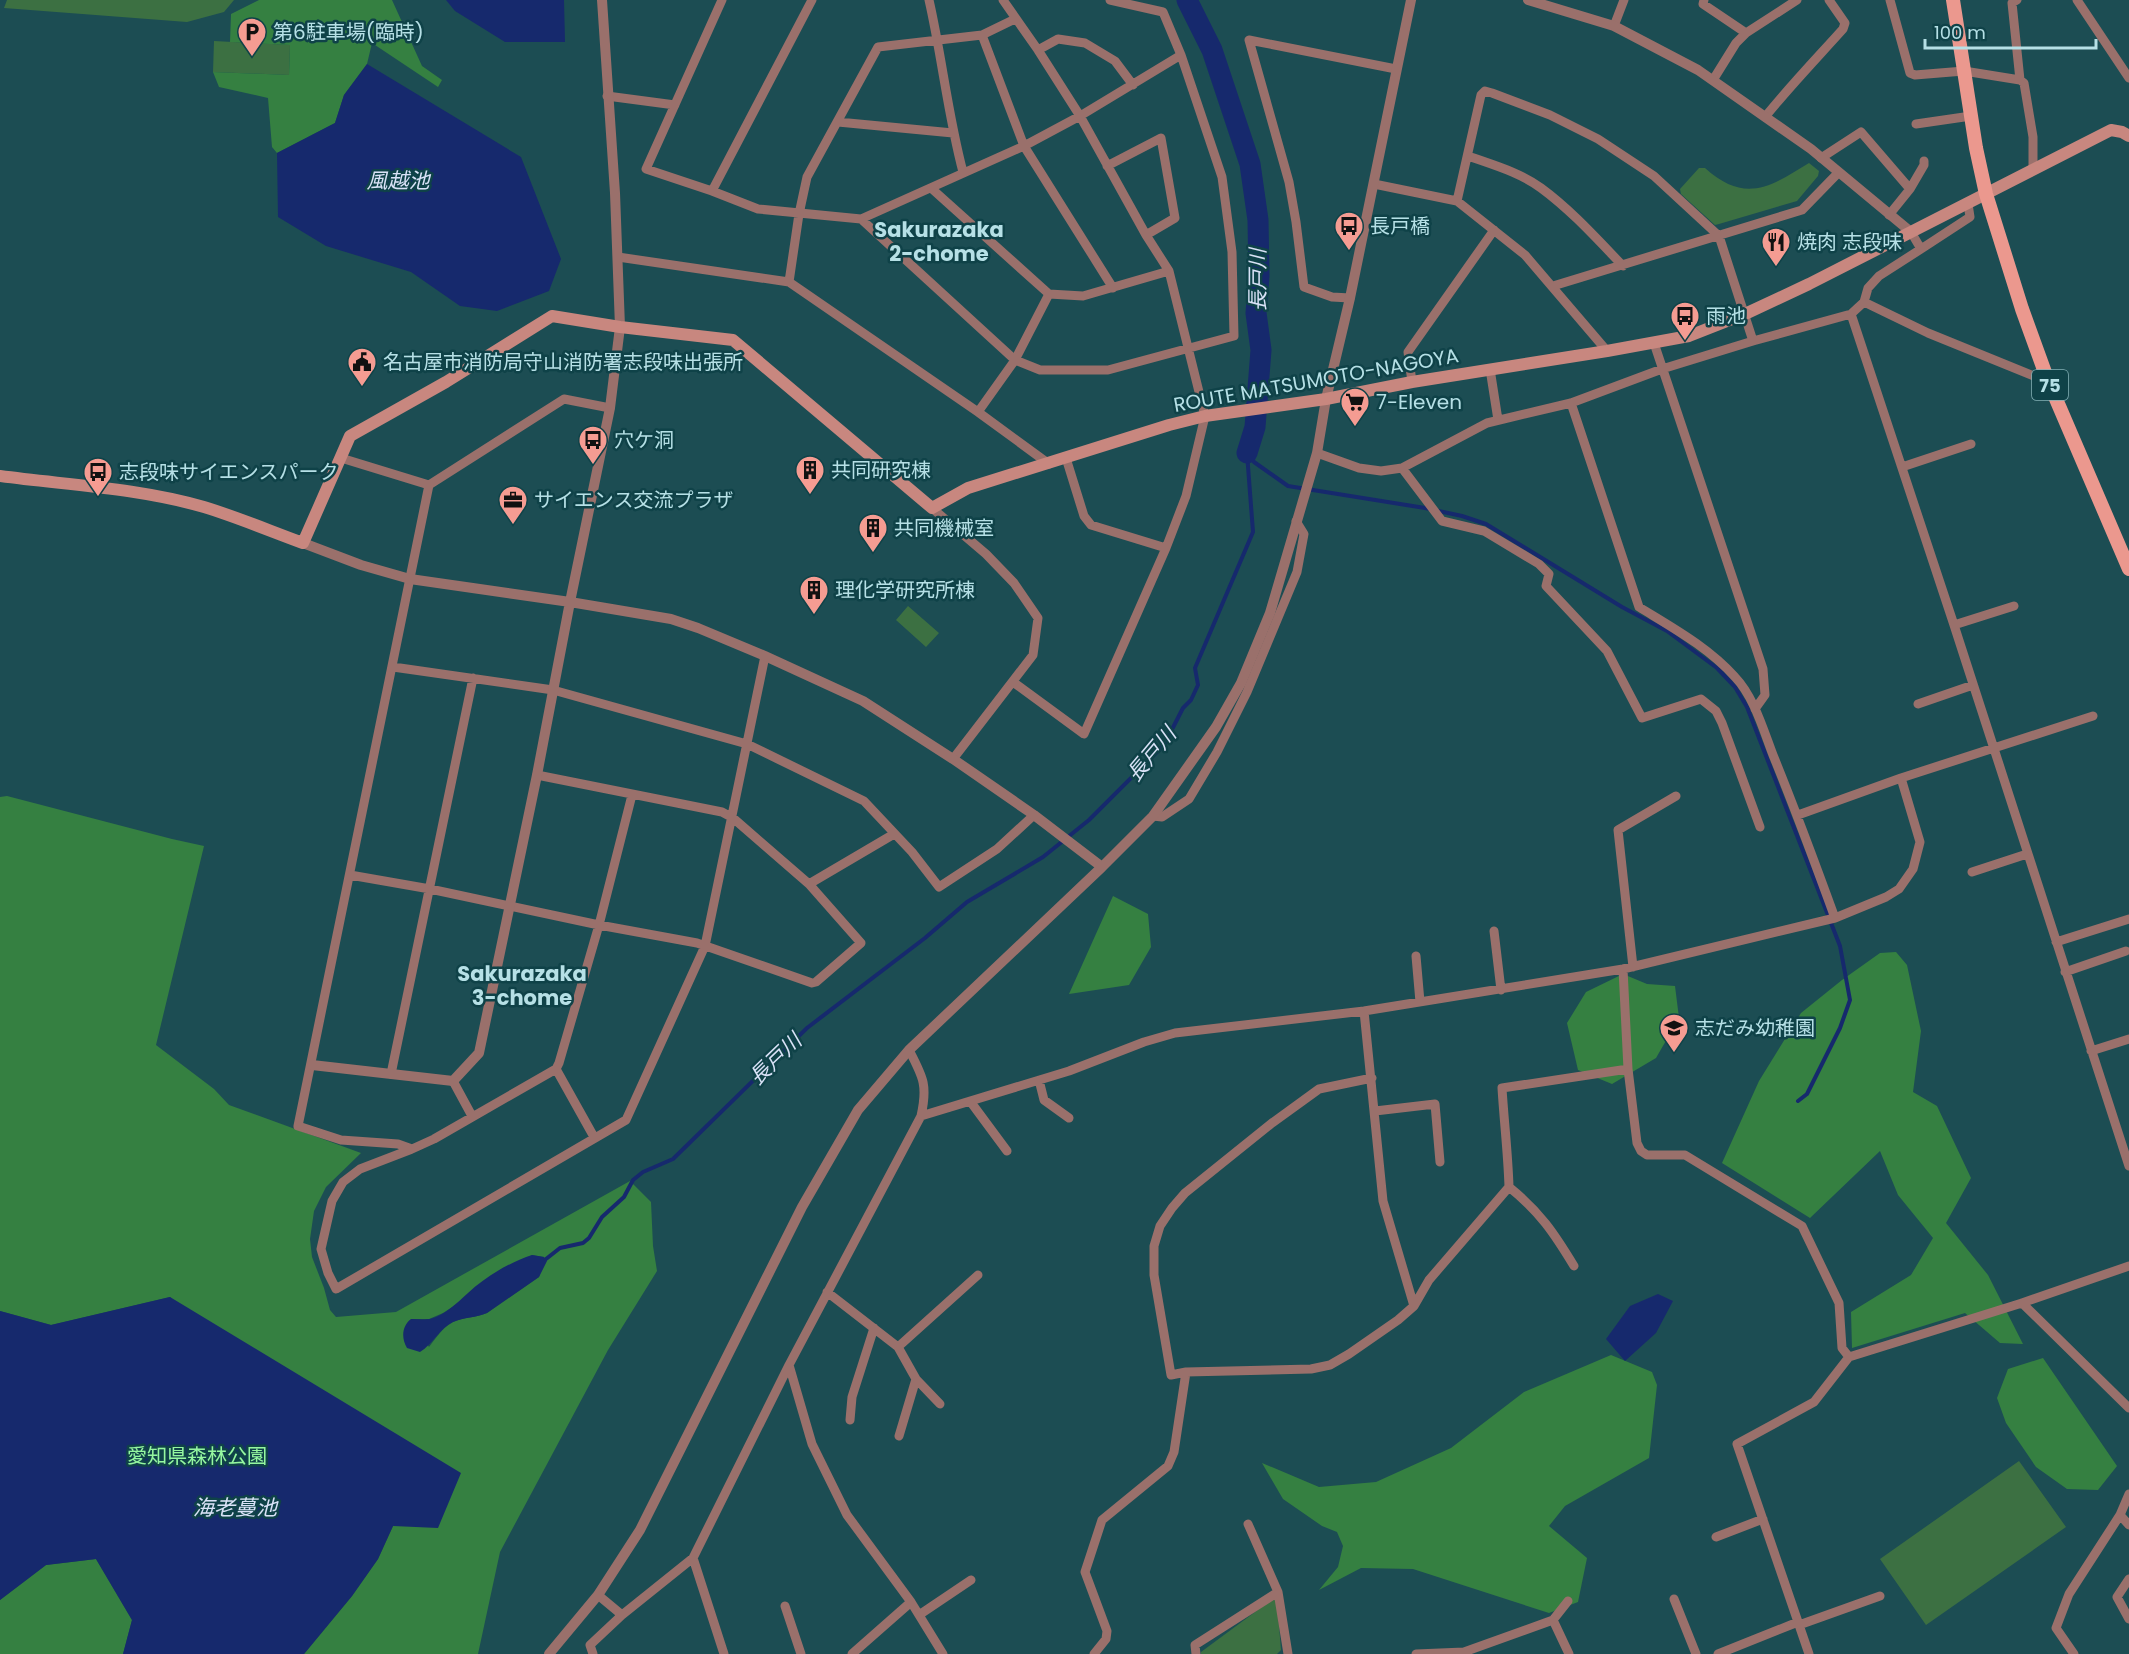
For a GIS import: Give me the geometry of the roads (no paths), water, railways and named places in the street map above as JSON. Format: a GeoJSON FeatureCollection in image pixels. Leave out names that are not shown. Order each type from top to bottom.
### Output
{"type":"FeatureCollection","features":[{"type":"Feature","properties":{"kind":"main road","name":"75"},"geometry":{"type":"LineString","coordinates":[[1953,0],[1986,194],[2022,309],[2047,378],[2129,569]]}},
{"type":"Feature","properties":{"kind":"main road","name":"ROUTE MATSUMOTO-NAGOYA"},"geometry":{"type":"LineString","coordinates":[[932,508],[968,488],[1169,425],[1205,416],[1326,399],[1412,382],[1689,336],[1745,314],[1968,204],[2111,130],[2129,136]]}},
{"type":"Feature","properties":{"kind":"main road"},"geometry":{"type":"LineString","coordinates":[[0,476],[148,495],[186,503],[225,514],[303,543],[350,436],[446,382],[552,316],[620,327],[733,340],[932,508]]}},
{"type":"Feature","properties":{"kind":"street"},"geometry":{"type":"LineString","coordinates":[[453,1081],[478,1053],[537,775],[610,408],[620,327],[615,193],[602,0]]}},
{"type":"Feature","properties":{"kind":"street"},"geometry":{"type":"LineString","coordinates":[[722,0],[646,169],[758,209],[799,214],[861,219],[1024,146],[1080,116],[1181,55]]}},
{"type":"Feature","properties":{"kind":"street"},"geometry":{"type":"LineString","coordinates":[[712,191],[812,0]]}},
{"type":"Feature","properties":{"kind":"street"},"geometry":{"type":"LineString","coordinates":[[929,0],[939,41],[952,133],[963,172]]}},
{"type":"Feature","properties":{"kind":"street"},"geometry":{"type":"LineString","coordinates":[[1003,0],[1080,116],[1168,271],[1205,416],[1186,496],[1166,548],[1084,734],[1013,682]]}},
{"type":"Feature","properties":{"kind":"street"},"geometry":{"type":"LineString","coordinates":[[861,219],[1015,360],[1040,370],[1108,370],[1234,336],[1232,252],[1222,177],[1181,55],[1163,12],[1110,0]]}},
{"type":"Feature","properties":{"kind":"street"},"geometry":{"type":"LineString","coordinates":[[549,1654],[598,1594],[640,1530],[802,1207],[858,1110],[909,1050],[1153,816],[1216,727],[1241,682],[1270,613],[1317,453],[1326,399],[1350,298],[1411,0]]}},
{"type":"Feature","properties":{"kind":"street"},"geometry":{"type":"LineString","coordinates":[[1528,0],[1614,26],[1670,54],[1713,80],[1821,158],[1911,232],[1921,249]]}},
{"type":"Feature","properties":{"kind":"street"},"geometry":{"type":"LineString","coordinates":[[1614,26],[1624,0]]}},
{"type":"Feature","properties":{"kind":"street"},"geometry":{"type":"LineString","coordinates":[[1704,0],[1703,4],[1746,33]]}},
{"type":"Feature","properties":{"kind":"street"},"geometry":{"type":"LineString","coordinates":[[1765,117],[1801,73],[1843,29],[1845,23],[1829,0]]}},
{"type":"Feature","properties":{"kind":"street"},"geometry":{"type":"LineString","coordinates":[[1890,0],[1910,73],[1915,75],[1964,71],[2020,80],[2024,83],[2033,137],[2033,170]]}},
{"type":"Feature","properties":{"kind":"street"},"geometry":{"type":"LineString","coordinates":[[2017,0],[2012,3],[2020,80]]}},
{"type":"Feature","properties":{"kind":"street"},"geometry":{"type":"LineString","coordinates":[[2077,0],[2129,78]]}},
{"type":"Feature","properties":{"kind":"street"},"geometry":{"type":"LineString","coordinates":[[1713,80],[1736,43],[1746,33],[1790,2]]}},
{"type":"Feature","properties":{"kind":"street"},"geometry":{"type":"LineString","coordinates":[[789,282],[807,177],[878,47],[982,36],[1015,18]]}},
{"type":"Feature","properties":{"kind":"street"},"geometry":{"type":"LineString","coordinates":[[982,36],[1024,146],[1113,288]]}},
{"type":"Feature","properties":{"kind":"street"},"geometry":{"type":"LineString","coordinates":[[1038,50],[1058,39],[1085,43],[1115,61],[1133,85]]}},
{"type":"Feature","properties":{"kind":"street"},"geometry":{"type":"LineString","coordinates":[[1350,298],[1332,297],[1304,287],[1289,182],[1271,113],[1248,40],[1396,69]]}},
{"type":"Feature","properties":{"kind":"street"},"geometry":{"type":"LineString","coordinates":[[1457,201],[1481,95],[1485,92],[1492,93],[1550,115],[1598,139],[1654,176],[1719,236],[1753,340]]}},
{"type":"Feature","properties":{"kind":"street"},"geometry":{"type":"LineString","coordinates":[[607,96],[675,105]]}},
{"type":"Feature","properties":{"kind":"street"},"geometry":{"type":"LineString","coordinates":[[1916,124],[1971,116]]}},
{"type":"Feature","properties":{"kind":"street"},"geometry":{"type":"LineString","coordinates":[[838,122],[952,133]]}},
{"type":"Feature","properties":{"kind":"street"},"geometry":{"type":"LineString","coordinates":[[1821,158],[1861,132],[1910,189]]}},
{"type":"Feature","properties":{"kind":"street"},"geometry":{"type":"LineString","coordinates":[[1107,166],[1161,138],[1175,218],[1146,235]]}},
{"type":"Feature","properties":{"kind":"street"},"geometry":{"type":"LineString","coordinates":[[1468,156],[1515,173],[1540,188],[1581,223],[1623,266]]}},
{"type":"Feature","properties":{"kind":"street"},"geometry":{"type":"LineString","coordinates":[[1889,215],[1910,189],[1924,161]]}},
{"type":"Feature","properties":{"kind":"street"},"geometry":{"type":"LineString","coordinates":[[1553,286],[1802,210],[1838,172]]}},
{"type":"Feature","properties":{"kind":"street"},"geometry":{"type":"LineString","coordinates":[[1374,184],[1457,201],[1525,255],[1607,351]]}},
{"type":"Feature","properties":{"kind":"street"},"geometry":{"type":"LineString","coordinates":[[931,188],[1048,294],[1083,296],[1168,271]]}},
{"type":"Feature","properties":{"kind":"street"},"geometry":{"type":"LineString","coordinates":[[1317,453],[1359,468],[1381,471],[1402,468],[1487,423],[1571,403],[1662,369],[1753,340],[1851,314],[1864,302],[1868,288],[1879,276],[1970,217],[1968,204]]}},
{"type":"Feature","properties":{"kind":"street"},"geometry":{"type":"LineString","coordinates":[[1412,382],[1408,351],[1494,230]]}},
{"type":"Feature","properties":{"kind":"street"},"geometry":{"type":"LineString","coordinates":[[618,257],[789,282],[978,412],[1049,464]]}},
{"type":"Feature","properties":{"kind":"street"},"geometry":{"type":"LineString","coordinates":[[978,412],[1015,360],[1048,294]]}},
{"type":"Feature","properties":{"kind":"street"},"geometry":{"type":"LineString","coordinates":[[1864,302],[1928,333],[2034,376],[2047,378]]}},
{"type":"Feature","properties":{"kind":"street"},"geometry":{"type":"LineString","coordinates":[[1851,314],[2129,1166]]}},
{"type":"Feature","properties":{"kind":"street"},"geometry":{"type":"LineString","coordinates":[[1654,343],[1763,669],[1766,695],[1755,709]]}},
{"type":"Feature","properties":{"kind":"street"},"geometry":{"type":"LineString","coordinates":[[1490,369],[1498,420]]}},
{"type":"Feature","properties":{"kind":"street"},"geometry":{"type":"LineString","coordinates":[[412,1149],[398,1144],[340,1140],[298,1126],[429,485],[564,399],[610,408]]}},
{"type":"Feature","properties":{"kind":"street"},"geometry":{"type":"LineString","coordinates":[[1571,403],[1639,607],[1684,633],[1718,659],[1737,679],[1755,709],[1798,815],[1830,919]]}},
{"type":"Feature","properties":{"kind":"street"},"geometry":{"type":"LineString","coordinates":[[1902,466],[1971,444]]}},
{"type":"Feature","properties":{"kind":"street"},"geometry":{"type":"LineString","coordinates":[[341,458],[429,485]]}},
{"type":"Feature","properties":{"kind":"street"},"geometry":{"type":"LineString","coordinates":[[1066,458],[1084,516],[1091,525],[1166,548]]}},
{"type":"Feature","properties":{"kind":"street"},"geometry":{"type":"LineString","coordinates":[[1402,468],[1442,521],[1484,531],[1539,564],[1549,574],[1546,586],[1607,651],[1642,718],[1701,699],[1716,711],[1760,827]]}},
{"type":"Feature","properties":{"kind":"street"},"geometry":{"type":"LineString","coordinates":[[932,508],[986,554],[1014,583],[1038,618],[1033,655],[953,759]]}},
{"type":"Feature","properties":{"kind":"street"},"geometry":{"type":"LineString","coordinates":[[1153,816],[1162,817],[1189,799],[1217,752],[1247,692],[1297,572],[1304,534],[1296,520]]}},
{"type":"Feature","properties":{"kind":"street"},"geometry":{"type":"LineString","coordinates":[[303,543],[361,565],[410,579],[671,619],[699,628],[863,701],[1034,815],[1102,867]]}},
{"type":"Feature","properties":{"kind":"street"},"geometry":{"type":"LineString","coordinates":[[1954,625],[2014,606]]}},
{"type":"Feature","properties":{"kind":"street"},"geometry":{"type":"LineString","coordinates":[[632,795],[599,925],[556,1069],[412,1149],[360,1169],[344,1182],[332,1201],[321,1250],[336,1289],[626,1120],[705,946],[765,656]]}},
{"type":"Feature","properties":{"kind":"street"},"geometry":{"type":"LineString","coordinates":[[393,667],[553,690],[747,744],[864,801],[912,852],[939,887],[997,849],[1034,815]]}},
{"type":"Feature","properties":{"kind":"street"},"geometry":{"type":"LineString","coordinates":[[391,1074],[473,678]]}},
{"type":"Feature","properties":{"kind":"street"},"geometry":{"type":"LineString","coordinates":[[1918,704],[1973,685]]}},
{"type":"Feature","properties":{"kind":"street"},"geometry":{"type":"LineString","coordinates":[[1798,815],[1901,778],[2093,716]]}},
{"type":"Feature","properties":{"kind":"street"},"geometry":{"type":"LineString","coordinates":[[350,875],[697,943],[812,983],[861,942],[809,884],[733,818],[722,812],[537,775]]}},
{"type":"Feature","properties":{"kind":"street"},"geometry":{"type":"LineString","coordinates":[[921,1116],[1069,1071],[1144,1042],[1175,1034],[1364,1011],[1628,968],[1830,919],[1886,897],[1899,889],[1913,869],[1920,842],[1901,778]]}},
{"type":"Feature","properties":{"kind":"street"},"geometry":{"type":"LineString","coordinates":[[1676,796],[1618,830],[1628,968],[1628,1069],[1637,1143],[1641,1151],[1647,1155],[1685,1155],[1802,1226],[1839,1303],[1842,1348],[1849,1358]]}},
{"type":"Feature","properties":{"kind":"street"},"geometry":{"type":"LineString","coordinates":[[809,884],[894,834]]}},
{"type":"Feature","properties":{"kind":"street"},"geometry":{"type":"LineString","coordinates":[[1972,872],[2027,854]]}},
{"type":"Feature","properties":{"kind":"street"},"geometry":{"type":"LineString","coordinates":[[2056,942],[2129,919]]}},
{"type":"Feature","properties":{"kind":"street"},"geometry":{"type":"LineString","coordinates":[[1494,931],[1501,990]]}},
{"type":"Feature","properties":{"kind":"street"},"geometry":{"type":"LineString","coordinates":[[2065,972],[2126,951]]}},
{"type":"Feature","properties":{"kind":"street"},"geometry":{"type":"LineString","coordinates":[[1416,956],[1420,1002]]}},
{"type":"Feature","properties":{"kind":"street"},"geometry":{"type":"LineString","coordinates":[[1364,1011],[1383,1202],[1414,1306]]}},
{"type":"Feature","properties":{"kind":"street"},"geometry":{"type":"LineString","coordinates":[[2091,1051],[2129,1039]]}},
{"type":"Feature","properties":{"kind":"street"},"geometry":{"type":"LineString","coordinates":[[592,1654],[590,1645],[622,1615],[693,1558],[789,1365],[921,1116],[926,1096],[921,1073],[909,1050]]}},
{"type":"Feature","properties":{"kind":"street"},"geometry":{"type":"LineString","coordinates":[[312,1065],[453,1081]]}},
{"type":"Feature","properties":{"kind":"street"},"geometry":{"type":"LineString","coordinates":[[556,1069],[594,1137]]}},
{"type":"Feature","properties":{"kind":"street"},"geometry":{"type":"LineString","coordinates":[[1372,1078],[1319,1089],[1272,1123],[1185,1193],[1172,1208],[1160,1226],[1154,1246],[1154,1275],[1171,1375],[1186,1372],[1311,1369],[1330,1365],[1398,1320],[1414,1306],[1429,1280],[1509,1187],[1502,1088],[1628,1069]]}},
{"type":"Feature","properties":{"kind":"street"},"geometry":{"type":"LineString","coordinates":[[1039,1080],[1044,1100],[1069,1118]]}},
{"type":"Feature","properties":{"kind":"street"},"geometry":{"type":"LineString","coordinates":[[453,1081],[472,1116]]}},
{"type":"Feature","properties":{"kind":"street"},"geometry":{"type":"LineString","coordinates":[[970,1101],[1007,1151]]}},
{"type":"Feature","properties":{"kind":"street"},"geometry":{"type":"LineString","coordinates":[[1375,1111],[1435,1104],[1440,1162]]}},
{"type":"Feature","properties":{"kind":"street"},"geometry":{"type":"LineString","coordinates":[[1509,1187],[1529,1203],[1552,1230],[1574,1266]]}},
{"type":"Feature","properties":{"kind":"street"},"geometry":{"type":"LineString","coordinates":[[1809,1654],[1737,1444],[1814,1402],[1849,1358],[2129,1266]]}},
{"type":"Feature","properties":{"kind":"street"},"geometry":{"type":"LineString","coordinates":[[898,1347],[978,1275]]}},
{"type":"Feature","properties":{"kind":"street"},"geometry":{"type":"LineString","coordinates":[[827,1292],[898,1347],[916,1379],[940,1404]]}},
{"type":"Feature","properties":{"kind":"street"},"geometry":{"type":"LineString","coordinates":[[2022,1303],[2129,1408]]}},
{"type":"Feature","properties":{"kind":"street"},"geometry":{"type":"LineString","coordinates":[[850,1420],[852,1397],[874,1328]]}},
{"type":"Feature","properties":{"kind":"street"},"geometry":{"type":"LineString","coordinates":[[789,1365],[812,1444],[846,1515],[911,1602],[943,1654]]}},
{"type":"Feature","properties":{"kind":"street"},"geometry":{"type":"LineString","coordinates":[[1094,1654],[1106,1639],[1107,1631],[1085,1572],[1098,1530],[1102,1520],[1168,1466],[1174,1452],[1186,1372]]}},
{"type":"Feature","properties":{"kind":"street"},"geometry":{"type":"LineString","coordinates":[[899,1436],[916,1379]]}},
{"type":"Feature","properties":{"kind":"street"},"geometry":{"type":"LineString","coordinates":[[2074,1654],[2056,1628],[2068,1594],[2120,1515],[2129,1494]]}},
{"type":"Feature","properties":{"kind":"street"},"geometry":{"type":"LineString","coordinates":[[2120,1515],[2129,1525]]}},
{"type":"Feature","properties":{"kind":"street"},"geometry":{"type":"LineString","coordinates":[[1716,1537],[1763,1519]]}},
{"type":"Feature","properties":{"kind":"street"},"geometry":{"type":"LineString","coordinates":[[1248,1524],[1278,1592],[1288,1654]]}},
{"type":"Feature","properties":{"kind":"street"},"geometry":{"type":"LineString","coordinates":[[693,1558],[724,1654]]}},
{"type":"Feature","properties":{"kind":"street"},"geometry":{"type":"LineString","coordinates":[[919,1615],[971,1580]]}},
{"type":"Feature","properties":{"kind":"street"},"geometry":{"type":"LineString","coordinates":[[2129,1580],[2117,1597],[2129,1619]]}},
{"type":"Feature","properties":{"kind":"street"},"geometry":{"type":"LineString","coordinates":[[1196,1654],[1195,1646],[1278,1592]]}},
{"type":"Feature","properties":{"kind":"street"},"geometry":{"type":"LineString","coordinates":[[598,1594],[622,1615]]}},
{"type":"Feature","properties":{"kind":"street"},"geometry":{"type":"LineString","coordinates":[[1718,1654],[1798,1623],[1880,1596]]}},
{"type":"Feature","properties":{"kind":"street"},"geometry":{"type":"LineString","coordinates":[[1674,1599],[1696,1654]]}},
{"type":"Feature","properties":{"kind":"street"},"geometry":{"type":"LineString","coordinates":[[1416,1654],[1465,1653],[1553,1620],[1568,1601]]}},
{"type":"Feature","properties":{"kind":"street"},"geometry":{"type":"LineString","coordinates":[[852,1654],[911,1602]]}},
{"type":"Feature","properties":{"kind":"street"},"geometry":{"type":"LineString","coordinates":[[785,1606],[801,1654]]}},
{"type":"Feature","properties":{"kind":"street"},"geometry":{"type":"LineString","coordinates":[[1553,1620],[1569,1654]]}},
{"type":"Feature","properties":{"kind":"water"},"geometry":{"type":"Polygon","coordinates":[[[446,0],[564,0],[565,42],[505,42],[455,11],[446,0]]]}},
{"type":"Feature","properties":{"kind":"water","name":"風越池"},"geometry":{"type":"Polygon","coordinates":[[[367,64],[521,157],[561,259],[549,291],[497,311],[460,306],[411,272],[326,246],[278,217],[277,153],[335,123],[344,95],[367,64]]]}},
{"type":"Feature","properties":{"kind":"water"},"geometry":{"type":"Polygon","coordinates":[[[532,1255],[544,1257],[547,1261],[539,1277],[487,1313],[457,1320],[448,1325],[420,1352],[407,1348],[403,1332],[411,1319],[430,1319],[441,1315],[490,1276],[532,1255]]]}},
{"type":"Feature","properties":{"kind":"water"},"geometry":{"type":"Polygon","coordinates":[[[1658,1294],[1673,1301],[1656,1333],[1625,1361],[1606,1339],[1630,1306],[1658,1294]]]}},
{"type":"Feature","properties":{"kind":"water","name":"海老蔓池"},"geometry":{"type":"Polygon","coordinates":[[[170,1297],[461,1473],[438,1528],[393,1526],[378,1559],[352,1596],[304,1654],[123,1654],[132,1620],[96,1559],[46,1565],[0,1600],[0,1311],[51,1325],[170,1297]]]}},
{"type":"Feature","properties":{"kind":"waterway","name":"長戸川"},"geometry":{"type":"LineString","coordinates":[[1187,0],[1212,50],[1250,164],[1258,220],[1259,276],[1256,313],[1261,350],[1255,427],[1247,453]]}},
{"type":"Feature","properties":{"kind":"waterway","name":"長戸川"},"geometry":{"type":"LineString","coordinates":[[546,1259],[560,1248],[583,1243],[589,1238],[602,1217],[624,1197],[633,1180],[643,1172],[673,1159],[807,1028],[925,938],[967,902],[1043,857],[1089,820],[1164,745],[1198,685],[1195,668],[1253,532],[1247,453]]}},
{"type":"Feature","properties":{"kind":"waterway"},"geometry":{"type":"LineString","coordinates":[[1248,455],[1254,462],[1288,486],[1425,508],[1486,524],[1622,607],[1667,631],[1717,668],[1735,687],[1747,707],[1840,946],[1850,1000],[1840,1028],[1807,1094],[1798,1101]]}},
{"type":"Feature","properties":{"kind":"place","name":"第6駐車場(臨時)"},"geometry":{"type":"Point","coordinates":[252,58]}},
{"type":"Feature","properties":{"kind":"place","name":"長戸橋"},"geometry":{"type":"Point","coordinates":[1349,252]}},
{"type":"Feature","properties":{"kind":"place","name":"焼肉 志段味"},"geometry":{"type":"Point","coordinates":[1776,268]}},
{"type":"Feature","properties":{"kind":"place","name":"雨池"},"geometry":{"type":"Point","coordinates":[1685,342]}},
{"type":"Feature","properties":{"kind":"place","name":"名古屋市消防局守山消防署志段味出張所"},"geometry":{"type":"Point","coordinates":[362,388]}},
{"type":"Feature","properties":{"kind":"place","name":"7-Eleven"},"geometry":{"type":"Point","coordinates":[1355,428]}},
{"type":"Feature","properties":{"kind":"place","name":"穴ケ洞"},"geometry":{"type":"Point","coordinates":[593,466]}},
{"type":"Feature","properties":{"kind":"place","name":"共同研究棟"},"geometry":{"type":"Point","coordinates":[810,496]}},
{"type":"Feature","properties":{"kind":"place","name":"志段味サイエンスパーク"},"geometry":{"type":"Point","coordinates":[98,498]}},
{"type":"Feature","properties":{"kind":"place","name":"サイエンス交流プラザ"},"geometry":{"type":"Point","coordinates":[513,526]}},
{"type":"Feature","properties":{"kind":"place","name":"共同機械室"},"geometry":{"type":"Point","coordinates":[873,554]}},
{"type":"Feature","properties":{"kind":"place","name":"理化学研究所棟"},"geometry":{"type":"Point","coordinates":[814,616]}},
{"type":"Feature","properties":{"kind":"place","name":"志だみ幼稚園"},"geometry":{"type":"Point","coordinates":[1674,1054]}},
{"type":"Feature","properties":{"kind":"district","name":"Sakurazaka 2-chome"},"geometry":{"type":"Point","coordinates":[939,241]}},
{"type":"Feature","properties":{"kind":"district","name":"Sakurazaka 3-chome"},"geometry":{"type":"Point","coordinates":[522,985]}},
{"type":"Feature","properties":{"kind":"park label","name":"愛知県森林公園"},"geometry":{"type":"Point","coordinates":[197,1456]}}]}
